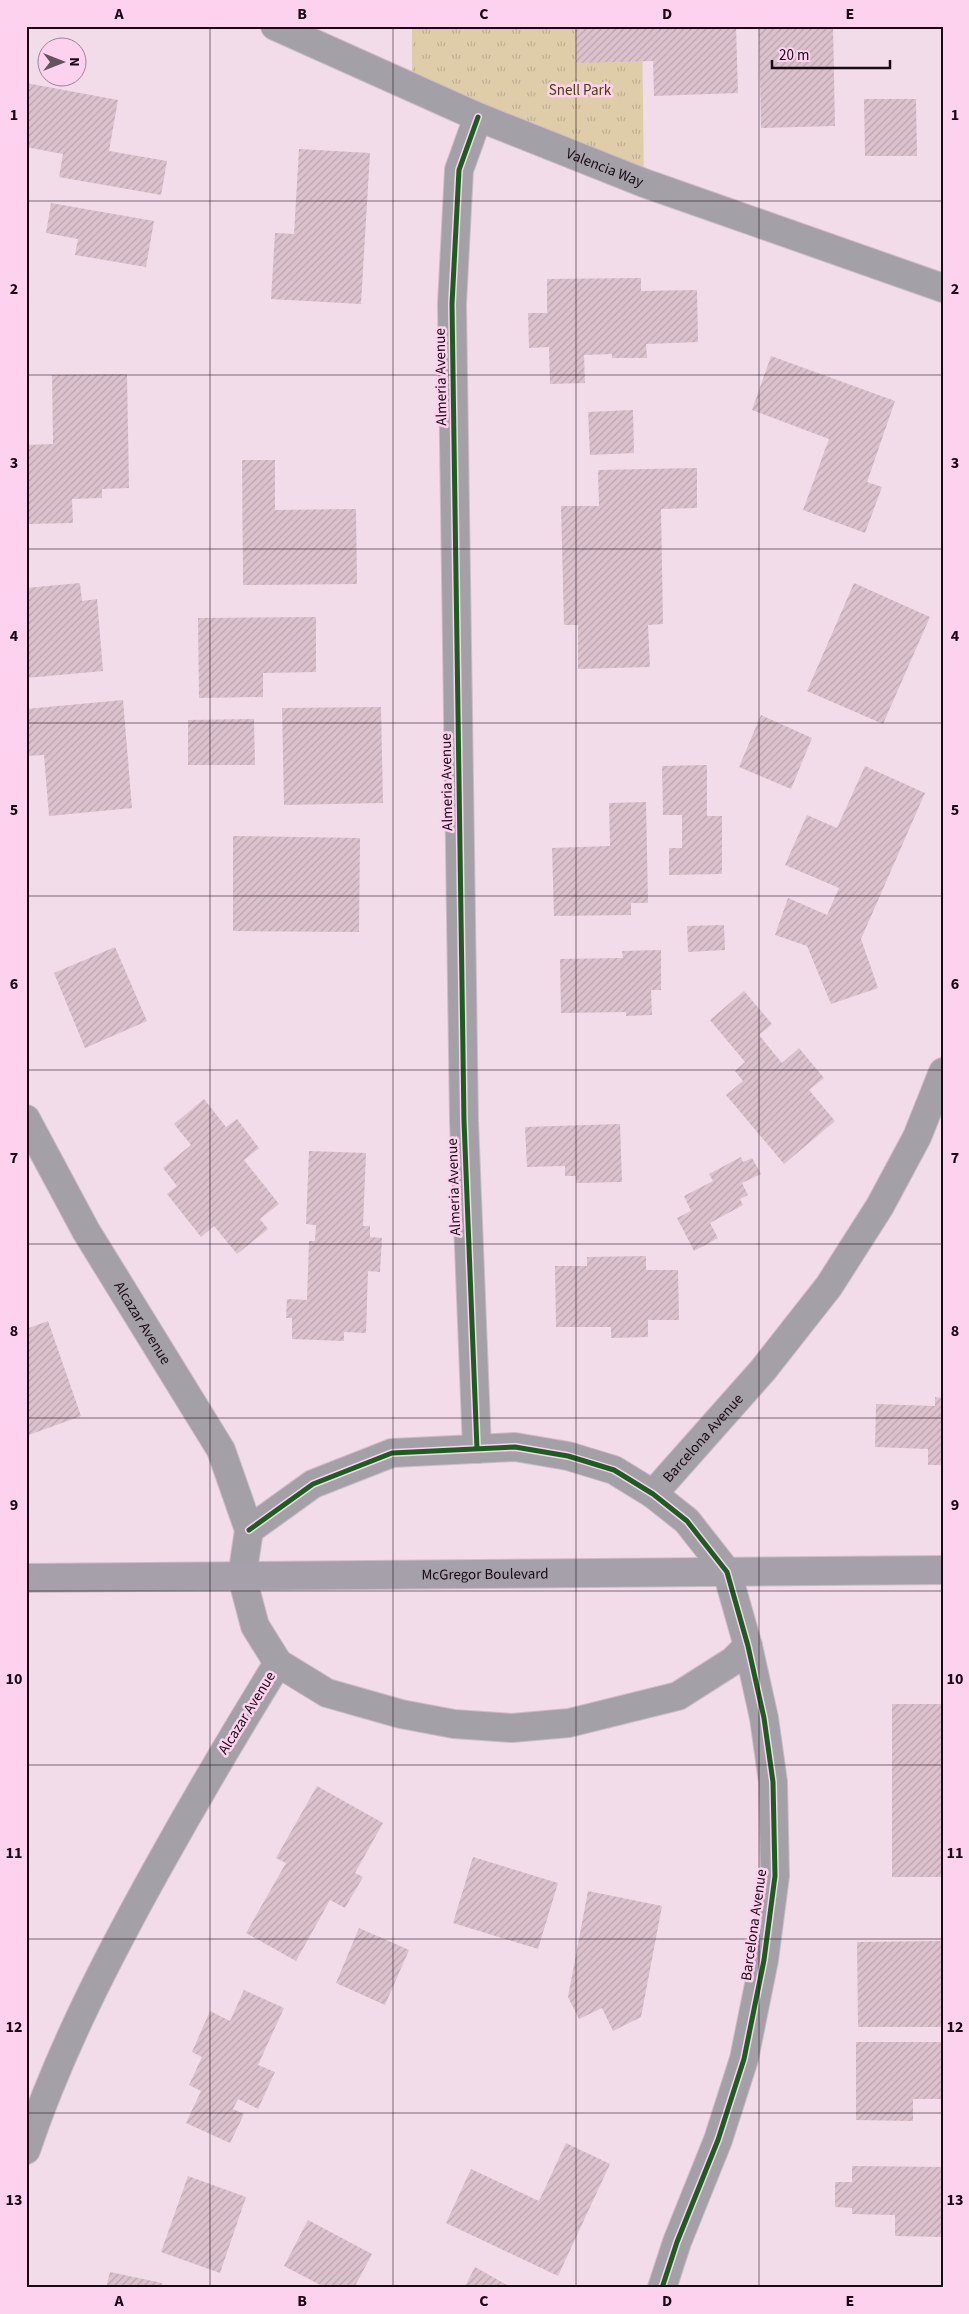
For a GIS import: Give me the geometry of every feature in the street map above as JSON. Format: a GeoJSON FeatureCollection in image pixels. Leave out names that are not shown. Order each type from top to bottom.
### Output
{"type":"FeatureCollection","features":[{"type":"Feature","properties":{"kind":"main road","name":"McGregor Boulevard"},"geometry":{"type":"LineString","coordinates":[[26,1578],[943,1570]]}},
{"type":"Feature","properties":{"kind":"street","name":"Valencia Way"},"geometry":{"type":"LineString","coordinates":[[275,26],[478,117],[644,183],[943,288]]}},
{"type":"Feature","properties":{"kind":"street","name":"Almeria Avenue"},"geometry":{"type":"LineString","coordinates":[[477,1449],[464,1121],[452,304],[460,170],[478,117]]}},
{"type":"Feature","properties":{"kind":"street","name":"Barcelona Avenue"},"geometry":{"type":"LineString","coordinates":[[662,2288],[677,2242],[718,2140],[744,2059],[764,1960],[775,1876],[772,1782],[764,1718],[748,1646],[727,1572],[687,1521],[653,1494],[763,1370],[829,1286],[880,1206],[917,1137],[943,1072]]}},
{"type":"Feature","properties":{"kind":"street","name":"Alcazar Avenue"},"geometry":{"type":"LineString","coordinates":[[26,1119],[86,1231],[221,1450],[249,1530],[242,1577],[255,1626],[278,1663],[218,1759],[114,1947],[44,2095],[26,2150]]}},
{"type":"Feature","properties":{"kind":"street"},"geometry":{"type":"LineString","coordinates":[[249,1530],[313,1484],[392,1453],[515,1447],[568,1456],[614,1470],[653,1494]]}},
{"type":"Feature","properties":{"kind":"street"},"geometry":{"type":"LineString","coordinates":[[278,1663],[327,1693],[401,1714],[454,1724],[512,1728],[569,1723],[678,1696],[733,1661],[748,1646]]}},
{"type":"Feature","properties":{"kind":"green space","name":"Snell Park"},"geometry":{"type":"Polygon","coordinates":[[[412,26],[642,26],[644,183],[412,86],[412,26]]]}},
{"type":"Feature","properties":{"kind":"building"},"geometry":{"type":"Polygon","coordinates":[[[575,26],[736,26],[738,93],[654,96],[653,61],[576,63],[575,26]]]}},
{"type":"Feature","properties":{"kind":"building"},"geometry":{"type":"Polygon","coordinates":[[[759,26],[833,26],[835,126],[761,128],[759,26]]]}},
{"type":"Feature","properties":{"kind":"building"},"geometry":{"type":"Polygon","coordinates":[[[26,83],[38,85],[38,88],[53,88],[118,100],[109,151],[167,161],[161,195],[59,177],[63,154],[26,147],[26,83]]]}},
{"type":"Feature","properties":{"kind":"building"},"geometry":{"type":"Polygon","coordinates":[[[864,99],[916,99],[917,156],[865,156],[864,99]]]}},
{"type":"Feature","properties":{"kind":"building"},"geometry":{"type":"Polygon","coordinates":[[[299,149],[370,153],[361,304],[271,299],[275,233],[294,234],[299,149]]]}},
{"type":"Feature","properties":{"kind":"building"},"geometry":{"type":"Polygon","coordinates":[[[51,203],[154,221],[146,267],[75,255],[78,239],[46,233],[51,203]]]}},
{"type":"Feature","properties":{"kind":"building"},"geometry":{"type":"Polygon","coordinates":[[[641,278],[641,291],[697,290],[698,342],[646,344],[647,358],[612,358],[612,354],[584,355],[585,383],[550,384],[549,347],[529,348],[528,313],[547,313],[547,279],[641,278]]]}},
{"type":"Feature","properties":{"kind":"building"},"geometry":{"type":"Polygon","coordinates":[[[771,356],[895,401],[867,482],[882,487],[865,533],[803,510],[829,439],[752,410],[771,356]]]}},
{"type":"Feature","properties":{"kind":"building"},"geometry":{"type":"Polygon","coordinates":[[[127,374],[129,488],[102,489],[102,498],[72,499],[73,523],[26,524],[26,445],[53,444],[52,375],[127,374]]]}},
{"type":"Feature","properties":{"kind":"building"},"geometry":{"type":"Polygon","coordinates":[[[633,410],[634,453],[590,455],[588,412],[633,410]]]}},
{"type":"Feature","properties":{"kind":"building"},"geometry":{"type":"Polygon","coordinates":[[[242,460],[275,460],[275,510],[356,509],[357,584],[243,585],[242,460]]]}},
{"type":"Feature","properties":{"kind":"building"},"geometry":{"type":"Polygon","coordinates":[[[697,468],[697,508],[661,509],[663,624],[648,625],[650,667],[578,669],[578,625],[564,625],[561,506],[599,506],[598,470],[697,468]]]}},
{"type":"Feature","properties":{"kind":"building"},"geometry":{"type":"Polygon","coordinates":[[[80,583],[82,601],[97,599],[103,671],[26,678],[26,588],[80,583]]]}},
{"type":"Feature","properties":{"kind":"building"},"geometry":{"type":"Polygon","coordinates":[[[854,583],[930,617],[883,724],[807,691],[854,583]]]}},
{"type":"Feature","properties":{"kind":"building"},"geometry":{"type":"Polygon","coordinates":[[[316,617],[316,672],[263,673],[263,697],[199,698],[198,618],[316,617]]]}},
{"type":"Feature","properties":{"kind":"building"},"geometry":{"type":"Polygon","coordinates":[[[123,700],[132,808],[49,816],[44,755],[26,756],[26,709],[123,700]]]}},
{"type":"Feature","properties":{"kind":"building"},"geometry":{"type":"Polygon","coordinates":[[[381,707],[383,803],[284,805],[282,708],[381,707]]]}},
{"type":"Feature","properties":{"kind":"building"},"geometry":{"type":"Polygon","coordinates":[[[761,715],[812,738],[791,789],[739,767],[761,715]]]}},
{"type":"Feature","properties":{"kind":"building"},"geometry":{"type":"Polygon","coordinates":[[[254,719],[255,765],[188,765],[188,720],[254,719]]]}},
{"type":"Feature","properties":{"kind":"building"},"geometry":{"type":"Polygon","coordinates":[[[707,765],[707,816],[722,816],[722,874],[669,875],[669,848],[682,848],[682,815],[663,815],[662,766],[707,765]]]}},
{"type":"Feature","properties":{"kind":"building"},"geometry":{"type":"Polygon","coordinates":[[[865,766],[925,793],[861,939],[878,988],[831,1004],[807,946],[775,935],[788,898],[827,915],[839,888],[785,865],[807,815],[837,828],[865,766]]]}},
{"type":"Feature","properties":{"kind":"building"},"geometry":{"type":"Polygon","coordinates":[[[646,802],[648,903],[631,903],[631,915],[554,916],[552,848],[610,846],[609,803],[646,802]]]}},
{"type":"Feature","properties":{"kind":"building"},"geometry":{"type":"Polygon","coordinates":[[[233,836],[360,838],[359,932],[233,931],[233,836]]]}},
{"type":"Feature","properties":{"kind":"building"},"geometry":{"type":"Polygon","coordinates":[[[724,925],[725,950],[688,952],[687,926],[724,925]]]}},
{"type":"Feature","properties":{"kind":"building"},"geometry":{"type":"Polygon","coordinates":[[[115,947],[147,1021],[85,1048],[54,973],[115,947]]]}},
{"type":"Feature","properties":{"kind":"building"},"geometry":{"type":"Polygon","coordinates":[[[661,950],[661,990],[651,990],[652,1015],[626,1016],[626,1012],[561,1013],[560,959],[623,958],[622,951],[661,950]]]}},
{"type":"Feature","properties":{"kind":"building"},"geometry":{"type":"Polygon","coordinates":[[[744,991],[772,1024],[759,1035],[782,1063],[799,1048],[824,1078],[809,1090],[835,1121],[784,1164],[726,1095],[743,1081],[735,1071],[745,1062],[710,1020],[744,991]]]}},
{"type":"Feature","properties":{"kind":"building"},"geometry":{"type":"Polygon","coordinates":[[[204,1099],[226,1127],[237,1119],[259,1148],[244,1160],[279,1204],[260,1219],[268,1229],[237,1254],[214,1226],[201,1237],[167,1194],[177,1186],[163,1168],[191,1145],[174,1124],[204,1099]]]}},
{"type":"Feature","properties":{"kind":"building"},"geometry":{"type":"Polygon","coordinates":[[[620,1124],[622,1182],[576,1183],[576,1176],[565,1176],[565,1166],[527,1167],[525,1127],[620,1124]]]}},
{"type":"Feature","properties":{"kind":"building"},"geometry":{"type":"Polygon","coordinates":[[[309,1151],[366,1153],[363,1226],[370,1226],[370,1237],[382,1238],[380,1272],[368,1271],[366,1333],[344,1332],[344,1341],[292,1339],[292,1318],[286,1318],[287,1299],[307,1300],[309,1241],[315,1241],[316,1225],[306,1224],[309,1151]]]}},
{"type":"Feature","properties":{"kind":"building"},"geometry":{"type":"Polygon","coordinates":[[[741,1157],[743,1162],[752,1158],[761,1174],[742,1183],[748,1195],[740,1199],[743,1205],[710,1223],[718,1238],[694,1251],[677,1218],[691,1211],[684,1196],[713,1181],[709,1174],[741,1157]]]}},
{"type":"Feature","properties":{"kind":"building"},"geometry":{"type":"Polygon","coordinates":[[[646,1256],[646,1270],[678,1270],[679,1320],[648,1320],[648,1337],[611,1338],[611,1327],[556,1327],[555,1266],[587,1266],[587,1257],[646,1256]]]}},
{"type":"Feature","properties":{"kind":"building"},"geometry":{"type":"Polygon","coordinates":[[[48,1321],[81,1416],[26,1436],[26,1329],[48,1321]]]}},
{"type":"Feature","properties":{"kind":"building"},"geometry":{"type":"Polygon","coordinates":[[[935,1397],[943,1398],[943,1465],[928,1465],[928,1449],[875,1447],[876,1404],[935,1406],[935,1397]]]}},
{"type":"Feature","properties":{"kind":"building"},"geometry":{"type":"Polygon","coordinates":[[[892,1704],[943,1704],[943,1877],[892,1877],[892,1704]]]}},
{"type":"Feature","properties":{"kind":"building"},"geometry":{"type":"Polygon","coordinates":[[[317,1786],[383,1823],[355,1873],[363,1877],[345,1908],[330,1900],[296,1961],[246,1933],[286,1863],[276,1858],[317,1786]]]}},
{"type":"Feature","properties":{"kind":"building"},"geometry":{"type":"Polygon","coordinates":[[[473,1857],[558,1883],[538,1949],[453,1923],[473,1857]]]}},
{"type":"Feature","properties":{"kind":"building"},"geometry":{"type":"Polygon","coordinates":[[[588,1891],[662,1906],[641,2017],[613,2031],[602,2008],[579,2019],[568,1997],[588,1891]]]}},
{"type":"Feature","properties":{"kind":"building"},"geometry":{"type":"Polygon","coordinates":[[[359,1928],[409,1950],[385,2005],[336,1983],[359,1928]]]}},
{"type":"Feature","properties":{"kind":"building"},"geometry":{"type":"Polygon","coordinates":[[[943,1941],[943,2027],[858,2027],[857,1942],[943,1941]]]}},
{"type":"Feature","properties":{"kind":"building"},"geometry":{"type":"Polygon","coordinates":[[[244,1990],[284,2008],[258,2065],[275,2072],[258,2109],[238,2099],[233,2109],[244,2114],[230,2143],[186,2123],[201,2091],[189,2085],[202,2057],[192,2052],[210,2011],[230,2021],[244,1990]]]}},
{"type":"Feature","properties":{"kind":"building"},"geometry":{"type":"Polygon","coordinates":[[[856,2042],[943,2042],[943,2099],[913,2099],[913,2121],[856,2120],[856,2042]]]}},
{"type":"Feature","properties":{"kind":"building"},"geometry":{"type":"Polygon","coordinates":[[[566,2143],[610,2164],[558,2276],[446,2223],[471,2169],[539,2201],[566,2143]]]}},
{"type":"Feature","properties":{"kind":"building"},"geometry":{"type":"Polygon","coordinates":[[[852,2166],[943,2167],[943,2237],[895,2236],[895,2215],[852,2214],[852,2208],[835,2207],[835,2182],[852,2182],[852,2166]]]}},
{"type":"Feature","properties":{"kind":"building"},"geometry":{"type":"Polygon","coordinates":[[[188,2176],[246,2197],[220,2273],[161,2252],[188,2176]]]}},
{"type":"Feature","properties":{"kind":"building"},"geometry":{"type":"Polygon","coordinates":[[[308,2220],[372,2254],[354,2288],[326,2288],[284,2266],[308,2220]]]}},
{"type":"Feature","properties":{"kind":"building"},"geometry":{"type":"Polygon","coordinates":[[[475,2267],[512,2288],[464,2288],[475,2267]]]}},
{"type":"Feature","properties":{"kind":"building"},"geometry":{"type":"Polygon","coordinates":[[[110,2272],[162,2283],[161,2288],[106,2288],[110,2272]]]}},
{"type":"Feature","properties":{"kind":"cycle path"},"geometry":{"type":"LineString","coordinates":[[477,1449],[464,1121],[452,304],[459,170],[478,117]]}},
{"type":"Feature","properties":{"kind":"cycle path"},"geometry":{"type":"LineString","coordinates":[[249,1530],[313,1484],[392,1453],[515,1447],[568,1456],[614,1470],[653,1494],[687,1521],[727,1572],[748,1646],[764,1718],[773,1782],[775,1876],[764,1960],[744,2059],[718,2140],[677,2242],[662,2288]]}}]}
